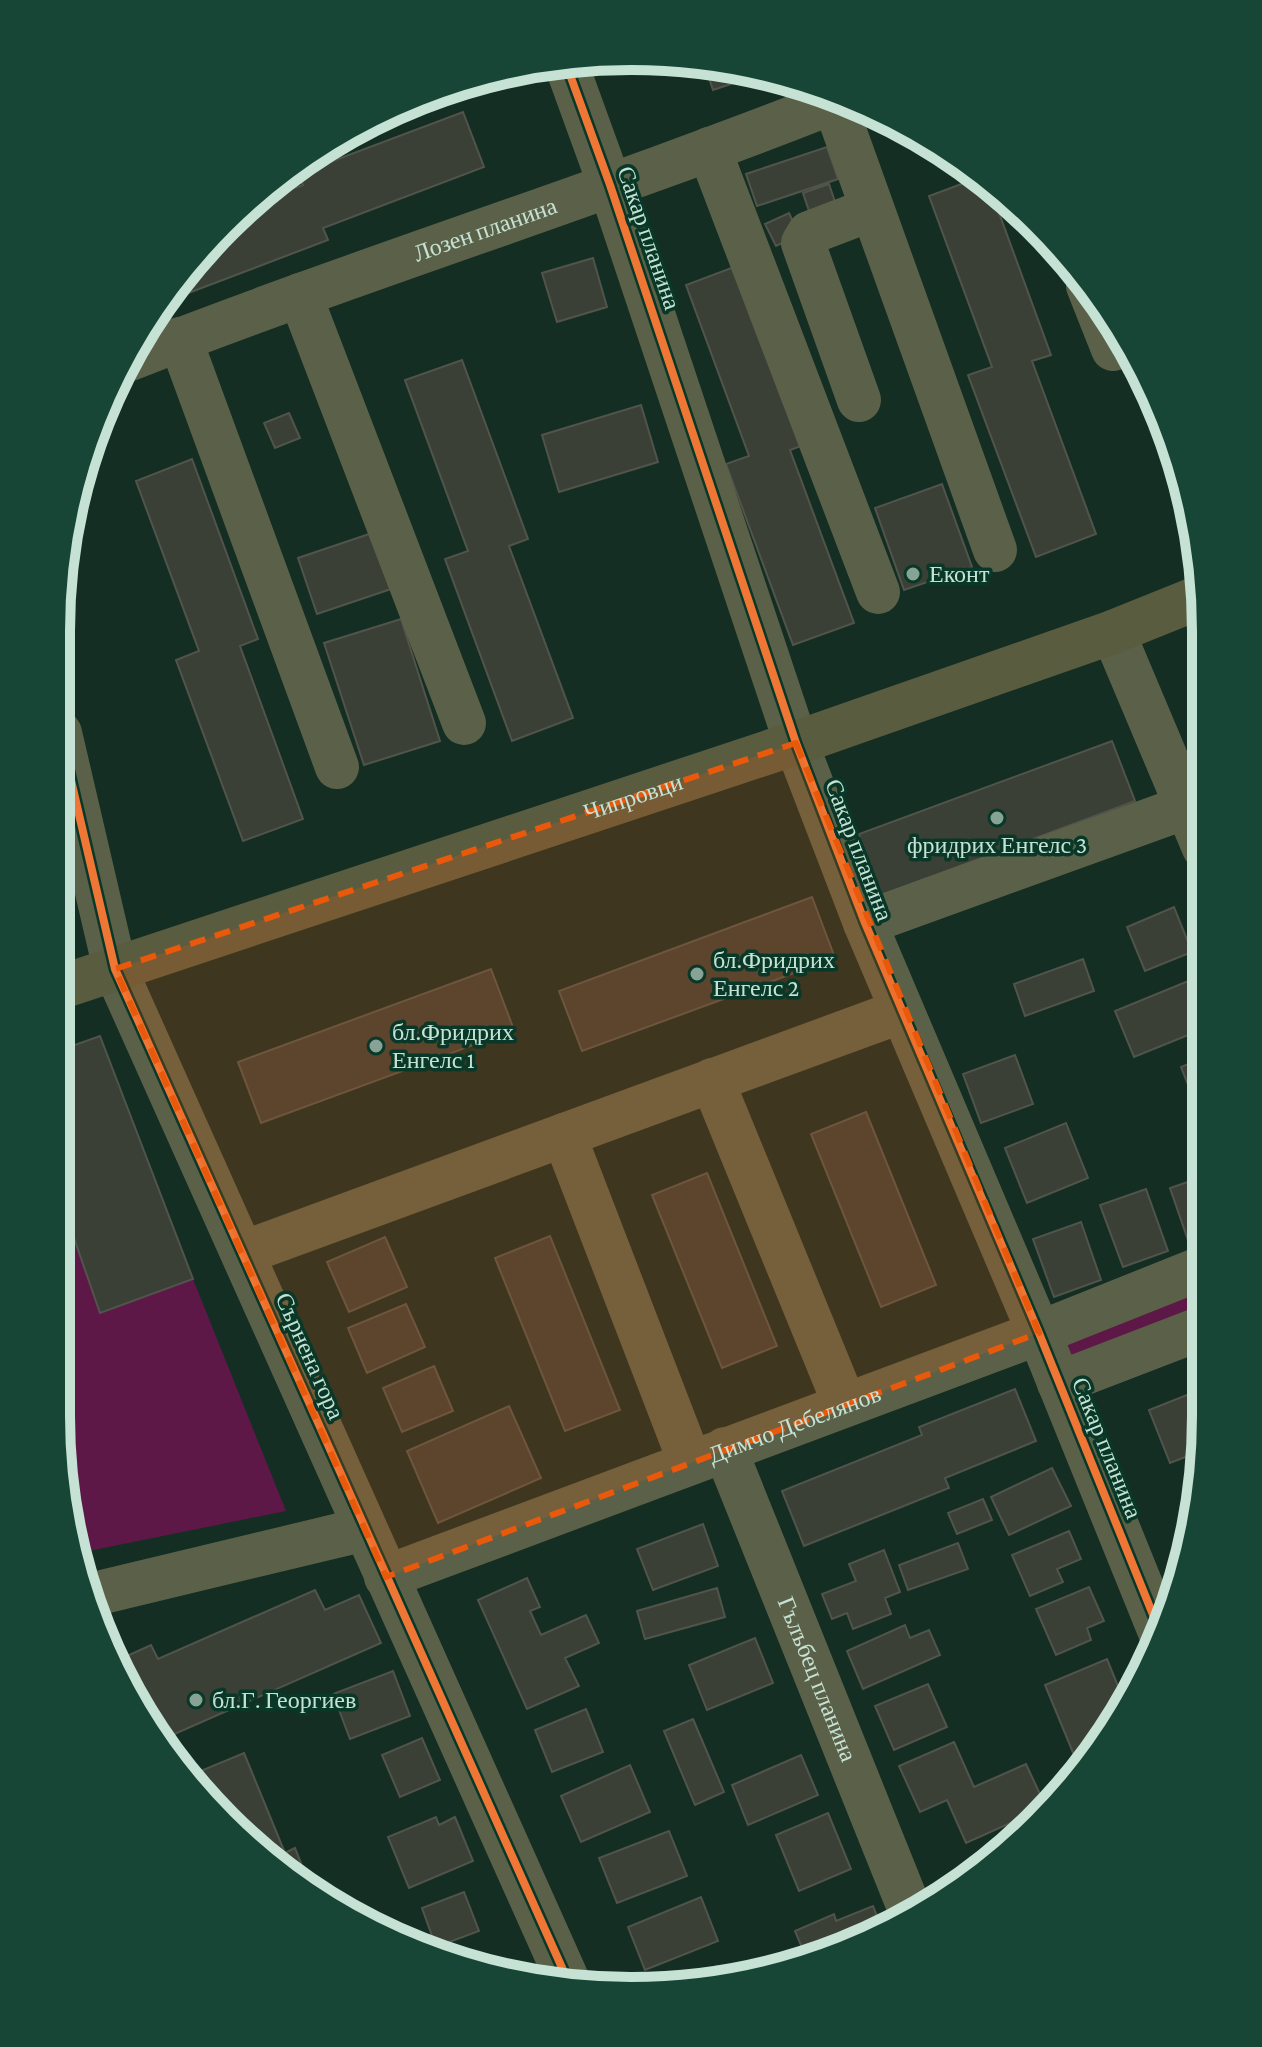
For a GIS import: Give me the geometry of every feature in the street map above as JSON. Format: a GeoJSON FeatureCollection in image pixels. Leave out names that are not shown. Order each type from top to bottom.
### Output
{"type":"FeatureCollection","features":[{"type":"Feature","properties":{"kind":"main road","name":"Чипровци"},"geometry":{"type":"LineString","coordinates":[[70,984],[796,743],[1113,632],[1191,601]]}},
{"type":"Feature","properties":{"kind":"street","name":"Сакар планина"},"geometry":{"type":"LineString","coordinates":[[570,74],[610,185],[796,743],[865,923],[1039,1333],[1154,1617]]}},
{"type":"Feature","properties":{"kind":"street","name":"Лозен планина"},"geometry":{"type":"LineString","coordinates":[[143,354],[825,105]]}},
{"type":"Feature","properties":{"kind":"street"},"geometry":{"type":"LineString","coordinates":[[842,111],[872,209],[995,550]]}},
{"type":"Feature","properties":{"kind":"street"},"geometry":{"type":"LineString","coordinates":[[709,149],[878,592]]}},
{"type":"Feature","properties":{"kind":"street"},"geometry":{"type":"LineString","coordinates":[[859,400],[803,243],[809,233],[872,209]]}},
{"type":"Feature","properties":{"kind":"street"},"geometry":{"type":"LineString","coordinates":[[300,295],[464,723]]}},
{"type":"Feature","properties":{"kind":"street"},"geometry":{"type":"LineString","coordinates":[[180,339],[337,767]]}},
{"type":"Feature","properties":{"kind":"street"},"geometry":{"type":"LineString","coordinates":[[1113,632],[1192,821]]}},
{"type":"Feature","properties":{"kind":"street","name":"Сърнена гора"},"geometry":{"type":"LineString","coordinates":[[70,776],[115,969],[564,1973]]}},
{"type":"Feature","properties":{"kind":"street"},"geometry":{"type":"LineString","coordinates":[[865,923],[1186,807]]}},
{"type":"Feature","properties":{"kind":"street"},"geometry":{"type":"LineString","coordinates":[[243,1253],[902,1011]]}},
{"type":"Feature","properties":{"kind":"street"},"geometry":{"type":"LineString","coordinates":[[712,1080],[845,1405]]}},
{"type":"Feature","properties":{"kind":"street","name":"Гълъбец планина"},"geometry":{"type":"LineString","coordinates":[[564,1135],[907,1904]]}},
{"type":"Feature","properties":{"kind":"street","name":"Димчо Дебелянов"},"geometry":{"type":"LineString","coordinates":[[386,1577],[1039,1333],[1192,1272]]}},
{"type":"Feature","properties":{"kind":"street"},"geometry":{"type":"LineString","coordinates":[[1059,1383],[1192,1332]]}},
{"type":"Feature","properties":{"kind":"street"},"geometry":{"type":"LineString","coordinates":[[99,1593],[365,1529]]}},
{"type":"Feature","properties":{"kind":"highlighted area"},"geometry":{"type":"Polygon","coordinates":[[[796,743],[1039,1333],[386,1577],[115,969],[796,743]]]}},
{"type":"Feature","properties":{"kind":"shaded area"},"geometry":{"type":"Polygon","coordinates":[[[70,1198],[193,1279],[286,1511],[87,1551],[71,1453],[70,1198]]]}},
{"type":"Feature","properties":{"kind":"shaded area"},"geometry":{"type":"Polygon","coordinates":[[[1192,1290],[1192,1315],[1069,1363],[1063,1342],[1192,1290]]]}},
{"type":"Feature","properties":{"kind":"building"},"geometry":{"type":"Polygon","coordinates":[[[708,76],[740,81],[713,90],[708,76]]]}},
{"type":"Feature","properties":{"kind":"building"},"geometry":{"type":"Polygon","coordinates":[[[463,112],[484,167],[323,228],[328,240],[181,296],[234,234],[279,194],[303,185],[300,178],[316,167],[463,112]]]}},
{"type":"Feature","properties":{"kind":"building"},"geometry":{"type":"Polygon","coordinates":[[[827,147],[838,179],[757,206],[746,174],[827,147]]]}},
{"type":"Feature","properties":{"kind":"building"},"geometry":{"type":"Polygon","coordinates":[[[967,182],[996,205],[1051,355],[1032,361],[1096,534],[1036,557],[968,375],[992,367],[929,196],[967,182]]]}},
{"type":"Feature","properties":{"kind":"building"},"geometry":{"type":"Polygon","coordinates":[[[829,184],[839,214],[813,223],[803,193],[829,184]]]}},
{"type":"Feature","properties":{"kind":"building"},"geometry":{"type":"Polygon","coordinates":[[[789,213],[799,235],[776,246],[765,224],[789,213]]]}},
{"type":"Feature","properties":{"kind":"building"},"geometry":{"type":"Polygon","coordinates":[[[593,258],[607,307],[557,322],[542,273],[593,258]]]}},
{"type":"Feature","properties":{"kind":"building"},"geometry":{"type":"Polygon","coordinates":[[[742,264],[809,443],[790,450],[854,623],[793,645],[726,464],[749,456],[686,285],[742,264]]]}},
{"type":"Feature","properties":{"kind":"building"},"geometry":{"type":"Polygon","coordinates":[[[462,360],[528,539],[509,546],[573,718],[512,741],[445,559],[468,551],[405,380],[462,360]]]}},
{"type":"Feature","properties":{"kind":"building"},"geometry":{"type":"Polygon","coordinates":[[[641,405],[658,462],[559,492],[542,435],[641,405]]]}},
{"type":"Feature","properties":{"kind":"building"},"geometry":{"type":"Polygon","coordinates":[[[289,413],[300,438],[275,448],[264,423],[289,413]]]}},
{"type":"Feature","properties":{"kind":"building"},"geometry":{"type":"Polygon","coordinates":[[[192,459],[258,639],[240,646],[303,819],[243,841],[176,660],[199,651],[136,481],[192,459]]]}},
{"type":"Feature","properties":{"kind":"building"},"geometry":{"type":"Polygon","coordinates":[[[942,484],[972,567],[904,590],[875,508],[942,484]]]}},
{"type":"Feature","properties":{"kind":"building"},"geometry":{"type":"Polygon","coordinates":[[[372,533],[391,589],[317,614],[298,558],[372,533]]]}},
{"type":"Feature","properties":{"kind":"building"},"geometry":{"type":"Polygon","coordinates":[[[401,619],[440,741],[364,765],[324,643],[401,619]]]}},
{"type":"Feature","properties":{"kind":"building","name":"фридрих Енгелс 3"},"geometry":{"type":"Polygon","coordinates":[[[1112,741],[1135,801],[882,895],[859,834],[1112,741]]]}},
{"type":"Feature","properties":{"kind":"building","name":"бл.Фридрих Енгелс 2"},"geometry":{"type":"Polygon","coordinates":[[[812,897],[835,958],[582,1051],[559,991],[812,897]]]}},
{"type":"Feature","properties":{"kind":"building"},"geometry":{"type":"Polygon","coordinates":[[[1174,907],[1192,952],[1145,971],[1127,927],[1174,907]]]}},
{"type":"Feature","properties":{"kind":"building"},"geometry":{"type":"Polygon","coordinates":[[[1083,959],[1094,991],[1025,1016],[1014,984],[1083,959]]]}},
{"type":"Feature","properties":{"kind":"building","name":"бл.Фридрих Енгелс 1"},"geometry":{"type":"Polygon","coordinates":[[[491,969],[514,1030],[261,1123],[238,1062],[491,969]]]}},
{"type":"Feature","properties":{"kind":"building"},"geometry":{"type":"Polygon","coordinates":[[[1192,980],[1192,1033],[1134,1057],[1115,1011],[1192,980]]]}},
{"type":"Feature","properties":{"kind":"building"},"geometry":{"type":"Polygon","coordinates":[[[100,1036],[193,1279],[100,1313],[70,1226],[70,1047],[100,1036]]]}},
{"type":"Feature","properties":{"kind":"building"},"geometry":{"type":"Polygon","coordinates":[[[1015,1055],[1033,1104],[981,1123],[963,1074],[1015,1055]]]}},
{"type":"Feature","properties":{"kind":"building"},"geometry":{"type":"Polygon","coordinates":[[[1192,1062],[1192,1095],[1181,1067],[1192,1062]]]}},
{"type":"Feature","properties":{"kind":"building"},"geometry":{"type":"Polygon","coordinates":[[[866,1112],[936,1285],[881,1307],[811,1134],[866,1112]]]}},
{"type":"Feature","properties":{"kind":"building"},"geometry":{"type":"Polygon","coordinates":[[[1066,1123],[1088,1178],[1027,1203],[1005,1148],[1066,1123]]]}},
{"type":"Feature","properties":{"kind":"building"},"geometry":{"type":"Polygon","coordinates":[[[707,1173],[777,1346],[722,1368],[652,1195],[707,1173]]]}},
{"type":"Feature","properties":{"kind":"building"},"geometry":{"type":"Polygon","coordinates":[[[1192,1180],[1192,1245],[1190,1246],[1170,1188],[1192,1180]]]}},
{"type":"Feature","properties":{"kind":"building"},"geometry":{"type":"Polygon","coordinates":[[[1146,1189],[1168,1251],[1123,1267],[1100,1205],[1146,1189]]]}},
{"type":"Feature","properties":{"kind":"building"},"geometry":{"type":"Polygon","coordinates":[[[1081,1222],[1101,1280],[1054,1297],[1033,1239],[1081,1222]]]}},
{"type":"Feature","properties":{"kind":"building"},"geometry":{"type":"Polygon","coordinates":[[[550,1236],[620,1410],[565,1431],[495,1258],[550,1236]]]}},
{"type":"Feature","properties":{"kind":"building"},"geometry":{"type":"Polygon","coordinates":[[[385,1237],[407,1287],[349,1312],[327,1262],[385,1237]]]}},
{"type":"Feature","properties":{"kind":"building"},"geometry":{"type":"Polygon","coordinates":[[[406,1304],[425,1347],[367,1373],[348,1328],[406,1304]]]}},
{"type":"Feature","properties":{"kind":"building"},"geometry":{"type":"Polygon","coordinates":[[[434,1366],[453,1411],[402,1432],[383,1388],[434,1366]]]}},
{"type":"Feature","properties":{"kind":"building"},"geometry":{"type":"Polygon","coordinates":[[[1015,1389],[1036,1441],[945,1478],[949,1488],[804,1546],[782,1491],[922,1435],[919,1427],[1015,1389]]]}},
{"type":"Feature","properties":{"kind":"building"},"geometry":{"type":"Polygon","coordinates":[[[1192,1393],[1191,1455],[1170,1463],[1149,1410],[1192,1393]]]}},
{"type":"Feature","properties":{"kind":"building"},"geometry":{"type":"Polygon","coordinates":[[[509,1406],[541,1478],[438,1523],[407,1451],[509,1406]]]}},
{"type":"Feature","properties":{"kind":"building"},"geometry":{"type":"Polygon","coordinates":[[[1052,1468],[1071,1506],[1009,1535],[991,1497],[1052,1468]]]}},
{"type":"Feature","properties":{"kind":"building"},"geometry":{"type":"Polygon","coordinates":[[[983,1499],[992,1520],[957,1534],[948,1513],[983,1499]]]}},
{"type":"Feature","properties":{"kind":"building"},"geometry":{"type":"Polygon","coordinates":[[[703,1524],[718,1566],[653,1590],[637,1549],[703,1524]]]}},
{"type":"Feature","properties":{"kind":"building"},"geometry":{"type":"Polygon","coordinates":[[[1069,1531],[1081,1559],[1057,1569],[1063,1582],[1030,1596],[1012,1555],[1069,1531]]]}},
{"type":"Feature","properties":{"kind":"building"},"geometry":{"type":"Polygon","coordinates":[[[958,1543],[968,1569],[908,1590],[899,1565],[958,1543]]]}},
{"type":"Feature","properties":{"kind":"building"},"geometry":{"type":"Polygon","coordinates":[[[884,1550],[900,1592],[885,1598],[891,1614],[853,1629],[847,1613],[832,1619],[822,1594],[856,1581],[849,1564],[884,1550]]]}},
{"type":"Feature","properties":{"kind":"building"},"geometry":{"type":"Polygon","coordinates":[[[527,1578],[540,1607],[530,1611],[541,1635],[586,1615],[599,1643],[565,1658],[579,1686],[527,1709],[478,1600],[527,1578]]]}},
{"type":"Feature","properties":{"kind":"building"},"geometry":{"type":"Polygon","coordinates":[[[1089,1587],[1104,1621],[1087,1628],[1091,1640],[1056,1655],[1036,1609],[1089,1587]]]}},
{"type":"Feature","properties":{"kind":"building"},"geometry":{"type":"Polygon","coordinates":[[[717,1588],[725,1617],[645,1639],[637,1611],[717,1588]]]}},
{"type":"Feature","properties":{"kind":"building","name":"бл.Г. Георгиев"},"geometry":{"type":"Polygon","coordinates":[[[315,1590],[325,1610],[359,1595],[381,1643],[170,1736],[125,1657],[151,1645],[158,1659],[315,1590]]]}},
{"type":"Feature","properties":{"kind":"building"},"geometry":{"type":"Polygon","coordinates":[[[905,1625],[910,1638],[929,1630],[940,1655],[863,1689],[847,1651],[905,1625]]]}},
{"type":"Feature","properties":{"kind":"building"},"geometry":{"type":"Polygon","coordinates":[[[755,1638],[773,1683],[707,1710],[689,1665],[755,1638]]]}},
{"type":"Feature","properties":{"kind":"building"},"geometry":{"type":"Polygon","coordinates":[[[1107,1659],[1120,1691],[1075,1759],[1045,1685],[1107,1659]]]}},
{"type":"Feature","properties":{"kind":"building"},"geometry":{"type":"Polygon","coordinates":[[[393,1671],[410,1716],[350,1739],[333,1694],[393,1671]]]}},
{"type":"Feature","properties":{"kind":"building"},"geometry":{"type":"Polygon","coordinates":[[[928,1684],[947,1727],[894,1750],[875,1706],[928,1684]]]}},
{"type":"Feature","properties":{"kind":"building"},"geometry":{"type":"Polygon","coordinates":[[[586,1709],[603,1752],[552,1772],[535,1730],[586,1709]]]}},
{"type":"Feature","properties":{"kind":"building"},"geometry":{"type":"Polygon","coordinates":[[[693,1719],[724,1792],[695,1805],[664,1731],[693,1719]]]}},
{"type":"Feature","properties":{"kind":"building"},"geometry":{"type":"Polygon","coordinates":[[[422,1738],[440,1780],[400,1797],[382,1755],[422,1738]]]}},
{"type":"Feature","properties":{"kind":"building"},"geometry":{"type":"Polygon","coordinates":[[[954,1742],[974,1787],[1026,1764],[1042,1798],[1024,1817],[966,1843],[947,1800],[920,1812],[899,1766],[954,1742]]]}},
{"type":"Feature","properties":{"kind":"building"},"geometry":{"type":"Polygon","coordinates":[[[244,1753],[285,1853],[295,1848],[304,1872],[234,1813],[198,1772],[244,1753]]]}},
{"type":"Feature","properties":{"kind":"building"},"geometry":{"type":"Polygon","coordinates":[[[801,1755],[818,1795],[748,1825],[732,1785],[801,1755]]]}},
{"type":"Feature","properties":{"kind":"building"},"geometry":{"type":"Polygon","coordinates":[[[630,1765],[650,1812],[581,1842],[561,1796],[630,1765]]]}},
{"type":"Feature","properties":{"kind":"building"},"geometry":{"type":"Polygon","coordinates":[[[828,1813],[851,1869],[799,1891],[776,1835],[828,1813]]]}},
{"type":"Feature","properties":{"kind":"building"},"geometry":{"type":"Polygon","coordinates":[[[436,1817],[439,1825],[455,1817],[473,1861],[409,1888],[388,1837],[436,1817]]]}},
{"type":"Feature","properties":{"kind":"building"},"geometry":{"type":"Polygon","coordinates":[[[669,1831],[687,1876],[617,1903],[599,1858],[669,1831]]]}},
{"type":"Feature","properties":{"kind":"building"},"geometry":{"type":"Polygon","coordinates":[[[464,1892],[479,1931],[443,1944],[434,1941],[422,1908],[464,1892]]]}},
{"type":"Feature","properties":{"kind":"building"},"geometry":{"type":"Polygon","coordinates":[[[701,1897],[718,1941],[645,1970],[628,1927],[701,1897]]]}},
{"type":"Feature","properties":{"kind":"building"},"geometry":{"type":"Polygon","coordinates":[[[873,1906],[878,1919],[803,1950],[795,1931],[834,1914],[836,1921],[873,1906]]]}},
{"type":"Feature","properties":{"kind":"cycle path"},"geometry":{"type":"LineString","coordinates":[[570,74],[610,185],[796,743],[865,923],[1039,1333],[1154,1617]]}},
{"type":"Feature","properties":{"kind":"cycle path"},"geometry":{"type":"LineString","coordinates":[[70,776],[115,969],[564,1973]]}},
{"type":"Feature","properties":{"kind":"place","name":"Еконт"},"geometry":{"type":"Point","coordinates":[913,574]}},
{"type":"Feature","properties":{"kind":"place","name":"фридрих Енгелс 3"},"geometry":{"type":"Point","coordinates":[997,818]}},
{"type":"Feature","properties":{"kind":"place","name":"бл.Фридрих Енгелс 2"},"geometry":{"type":"Point","coordinates":[697,974]}},
{"type":"Feature","properties":{"kind":"place","name":"бл.Фридрих Енгелс 1"},"geometry":{"type":"Point","coordinates":[376,1046]}},
{"type":"Feature","properties":{"kind":"place","name":"бл.Г. Георгиев"},"geometry":{"type":"Point","coordinates":[196,1700]}}]}
